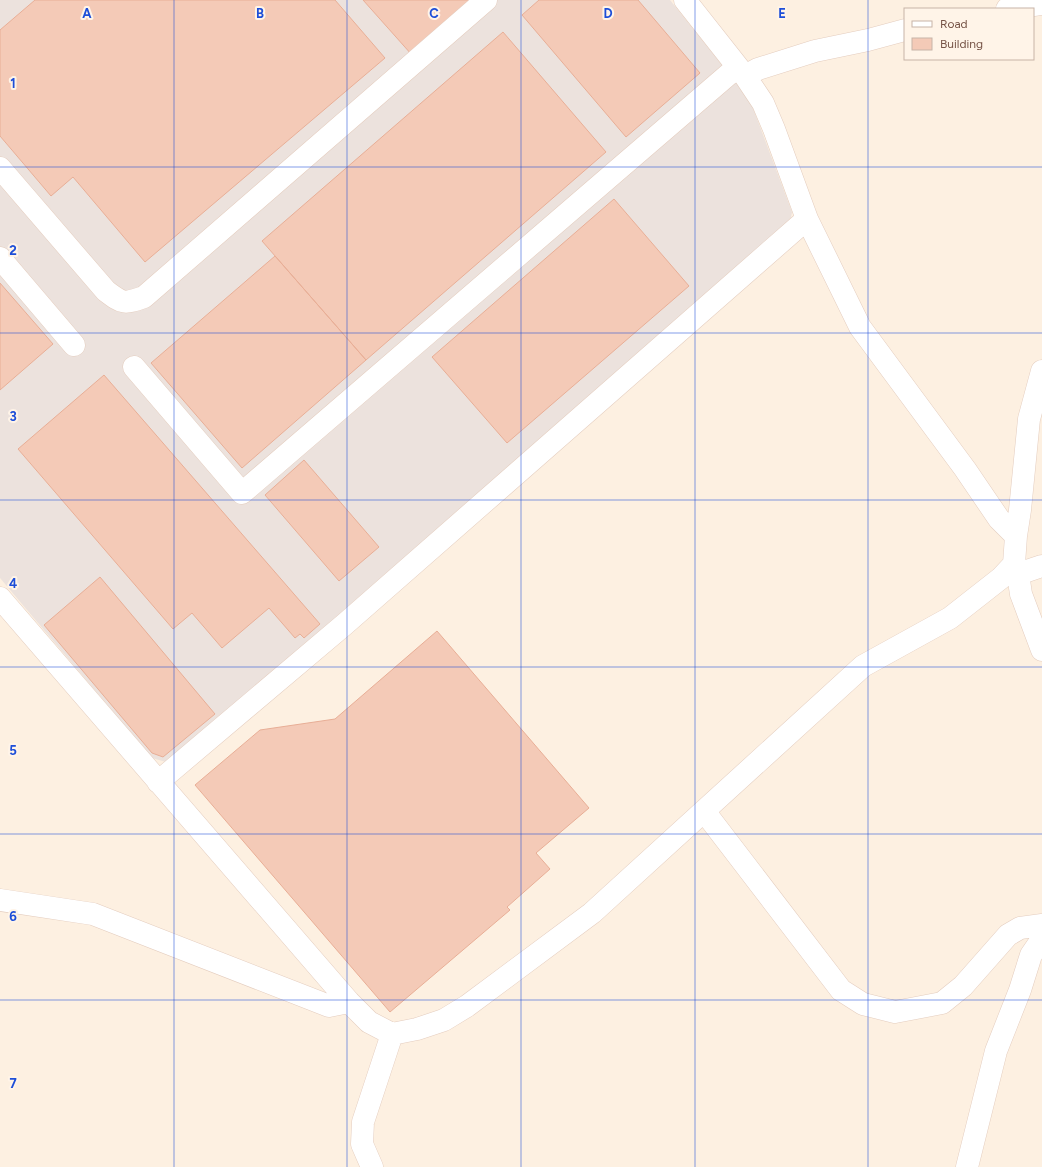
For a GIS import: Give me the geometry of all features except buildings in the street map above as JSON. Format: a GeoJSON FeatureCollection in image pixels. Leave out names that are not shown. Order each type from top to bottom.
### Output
{"type":"FeatureCollection","features":[{"type":"Feature","properties":{"kind":"street"},"geometry":{"type":"LineString","coordinates":[[0,168],[106,291],[118,300],[129,303],[144,297],[486,0]]}},
{"type":"Feature","properties":{"kind":"street"},"geometry":{"type":"LineString","coordinates":[[685,0],[742,72],[763,104],[774,129],[807,219],[860,327],[965,469],[999,519],[1016,536]]}},
{"type":"Feature","properties":{"kind":"street"},"geometry":{"type":"LineString","coordinates":[[1014,8],[1042,4]]}},
{"type":"Feature","properties":{"kind":"street"},"geometry":{"type":"LineString","coordinates":[[134,367],[242,492],[729,74],[758,69],[815,51],[868,40],[904,30]]}},
{"type":"Feature","properties":{"kind":"street"},"geometry":{"type":"LineString","coordinates":[[158,782],[351,618],[807,219]]}},
{"type":"Feature","properties":{"kind":"street"},"geometry":{"type":"LineString","coordinates":[[0,258],[74,344]]}},
{"type":"Feature","properties":{"kind":"street"},"geometry":{"type":"LineString","coordinates":[[1042,371],[1029,419],[1016,536],[1016,569],[1021,594],[1042,650]]}},
{"type":"Feature","properties":{"kind":"street"},"geometry":{"type":"LineString","coordinates":[[0,598],[349,1002],[369,1022],[392,1034],[417,1029],[444,1020],[467,1006],[592,913],[863,666],[950,618],[1001,578],[1016,569],[1042,566]]}},
{"type":"Feature","properties":{"kind":"street"},"geometry":{"type":"LineString","coordinates":[[704,811],[840,990],[863,1004],[895,1012],[942,1003],[963,986],[1008,935],[1020,928],[1042,925]]}},
{"type":"Feature","properties":{"kind":"street"},"geometry":{"type":"LineString","coordinates":[[0,900],[93,914],[330,1006],[349,1002]]}},
{"type":"Feature","properties":{"kind":"street"},"geometry":{"type":"LineString","coordinates":[[967,1167],[996,1051],[1020,990],[1031,955],[1042,939]]}},
{"type":"Feature","properties":{"kind":"street"},"geometry":{"type":"LineString","coordinates":[[372,1167],[362,1144],[363,1122],[392,1034]]}},
{"type":"Feature","properties":{"kind":"shaded area"},"geometry":{"type":"Polygon","coordinates":[[[0,0],[670,0],[750,100],[792,212],[790,223],[328,626],[166,762],[152,758],[0,578],[0,0]]]}}]}
